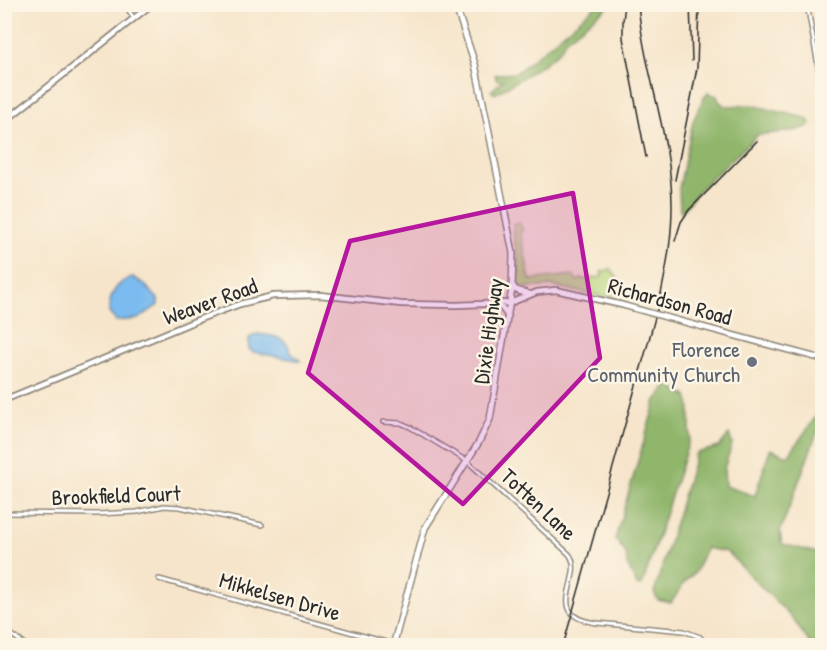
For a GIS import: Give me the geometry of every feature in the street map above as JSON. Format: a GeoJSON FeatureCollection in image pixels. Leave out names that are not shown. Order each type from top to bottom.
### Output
{"type":"FeatureCollection","features":[{"type":"Feature","properties":{"kind":"main road"},"geometry":{"type":"LineString","coordinates":[[4,123],[152,4]]}},
{"type":"Feature","properties":{"kind":"main road","name":"Dixie Highway"},"geometry":{"type":"LineString","coordinates":[[393,645],[425,528],[485,432],[492,412],[512,285],[513,253],[485,112],[475,64],[455,4]]}},
{"type":"Feature","properties":{"kind":"main road"},"geometry":{"type":"LineString","coordinates":[[512,285],[516,290],[529,294]]}},
{"type":"Feature","properties":{"kind":"main road","name":"Richardson Road"},"geometry":{"type":"LineString","coordinates":[[510,303],[529,294],[556,290],[622,305],[822,358]]}},
{"type":"Feature","properties":{"kind":"main road","name":"Weaver Road"},"geometry":{"type":"LineString","coordinates":[[4,400],[200,319],[240,304],[273,296],[320,295],[418,305],[510,303]]}},
{"type":"Feature","properties":{"kind":"main road"},"geometry":{"type":"LineString","coordinates":[[493,304],[502,308],[508,316]]}},
{"type":"Feature","properties":{"kind":"street"},"geometry":{"type":"LineString","coordinates":[[124,4],[134,18]]}},
{"type":"Feature","properties":{"kind":"street"},"geometry":{"type":"LineString","coordinates":[[807,4],[822,88]]}},
{"type":"Feature","properties":{"kind":"street"},"geometry":{"type":"LineString","coordinates":[[383,422],[401,423],[410,427],[467,461]]}},
{"type":"Feature","properties":{"kind":"street","name":"Totten Lane"},"geometry":{"type":"LineString","coordinates":[[467,461],[572,557],[574,568],[567,596],[568,605],[577,617],[591,623],[684,631],[700,637],[708,645]]}},
{"type":"Feature","properties":{"kind":"street","name":"Brookfield Court"},"geometry":{"type":"LineString","coordinates":[[4,513],[97,514],[137,512],[164,506],[180,507],[262,525]]}},
{"type":"Feature","properties":{"kind":"street","name":"Mikkelsen Drive"},"geometry":{"type":"LineString","coordinates":[[159,579],[393,645]]}},
{"type":"Feature","properties":{"kind":"street"},"geometry":{"type":"LineString","coordinates":[[4,629],[27,645]]}},
{"type":"Feature","properties":{"kind":"highlighted area"},"geometry":{"type":"Polygon","coordinates":[[[573,193],[600,358],[463,504],[308,373],[350,241],[573,193]]]}},
{"type":"Feature","properties":{"kind":"green space"},"geometry":{"type":"Polygon","coordinates":[[[597,5],[610,5],[565,40],[555,54],[535,70],[495,94],[491,91],[503,80],[497,80],[495,75],[516,73],[597,5]]]}},
{"type":"Feature","properties":{"kind":"green space"},"geometry":{"type":"Polygon","coordinates":[[[708,93],[717,96],[725,106],[752,105],[805,118],[810,122],[810,126],[794,131],[758,135],[699,190],[682,212],[679,188],[693,121],[708,93]]]}},
{"type":"Feature","properties":{"kind":"green space"},"geometry":{"type":"Polygon","coordinates":[[[519,222],[523,230],[520,231],[530,280],[573,275],[576,280],[602,277],[601,272],[611,269],[626,293],[604,297],[552,286],[521,288],[518,285],[518,265],[513,230],[514,223],[519,222]]]}},
{"type":"Feature","properties":{"kind":"green space"},"geometry":{"type":"Polygon","coordinates":[[[668,386],[687,396],[690,407],[690,438],[642,586],[637,585],[627,564],[626,553],[615,539],[656,400],[668,386]]]}},
{"type":"Feature","properties":{"kind":"green space"},"geometry":{"type":"Polygon","coordinates":[[[822,400],[822,419],[780,532],[782,544],[822,554],[822,645],[811,645],[793,619],[727,552],[706,548],[696,571],[684,583],[671,603],[658,600],[654,593],[696,453],[719,447],[729,434],[732,444],[724,469],[725,486],[755,496],[770,449],[788,456],[815,418],[822,400]]]}},
{"type":"Feature","properties":{"kind":"water"},"geometry":{"type":"Polygon","coordinates":[[[133,277],[144,284],[158,299],[158,305],[138,319],[116,321],[109,313],[112,295],[122,282],[133,277]]]}},
{"type":"Feature","properties":{"kind":"water"},"geometry":{"type":"Polygon","coordinates":[[[257,334],[282,340],[289,347],[290,352],[301,361],[253,352],[249,349],[249,338],[257,334]]]}},
{"type":"Feature","properties":{"kind":"railway"},"geometry":{"type":"LineString","coordinates":[[625,4],[623,38],[646,157]]}},
{"type":"Feature","properties":{"kind":"railway"},"geometry":{"type":"LineString","coordinates":[[563,646],[653,327],[664,281],[671,234],[671,184],[668,158],[646,56],[638,4]]}},
{"type":"Feature","properties":{"kind":"railway"},"geometry":{"type":"LineString","coordinates":[[690,4],[692,61]]}},
{"type":"Feature","properties":{"kind":"railway"},"geometry":{"type":"LineString","coordinates":[[675,180],[697,68],[699,4]]}},
{"type":"Feature","properties":{"kind":"railway"},"geometry":{"type":"LineString","coordinates":[[675,241],[681,222],[689,210],[757,141]]}},
{"type":"Feature","properties":{"kind":"place","name":"Florence Community Church"},"geometry":{"type":"Point","coordinates":[752,362]}}]}
